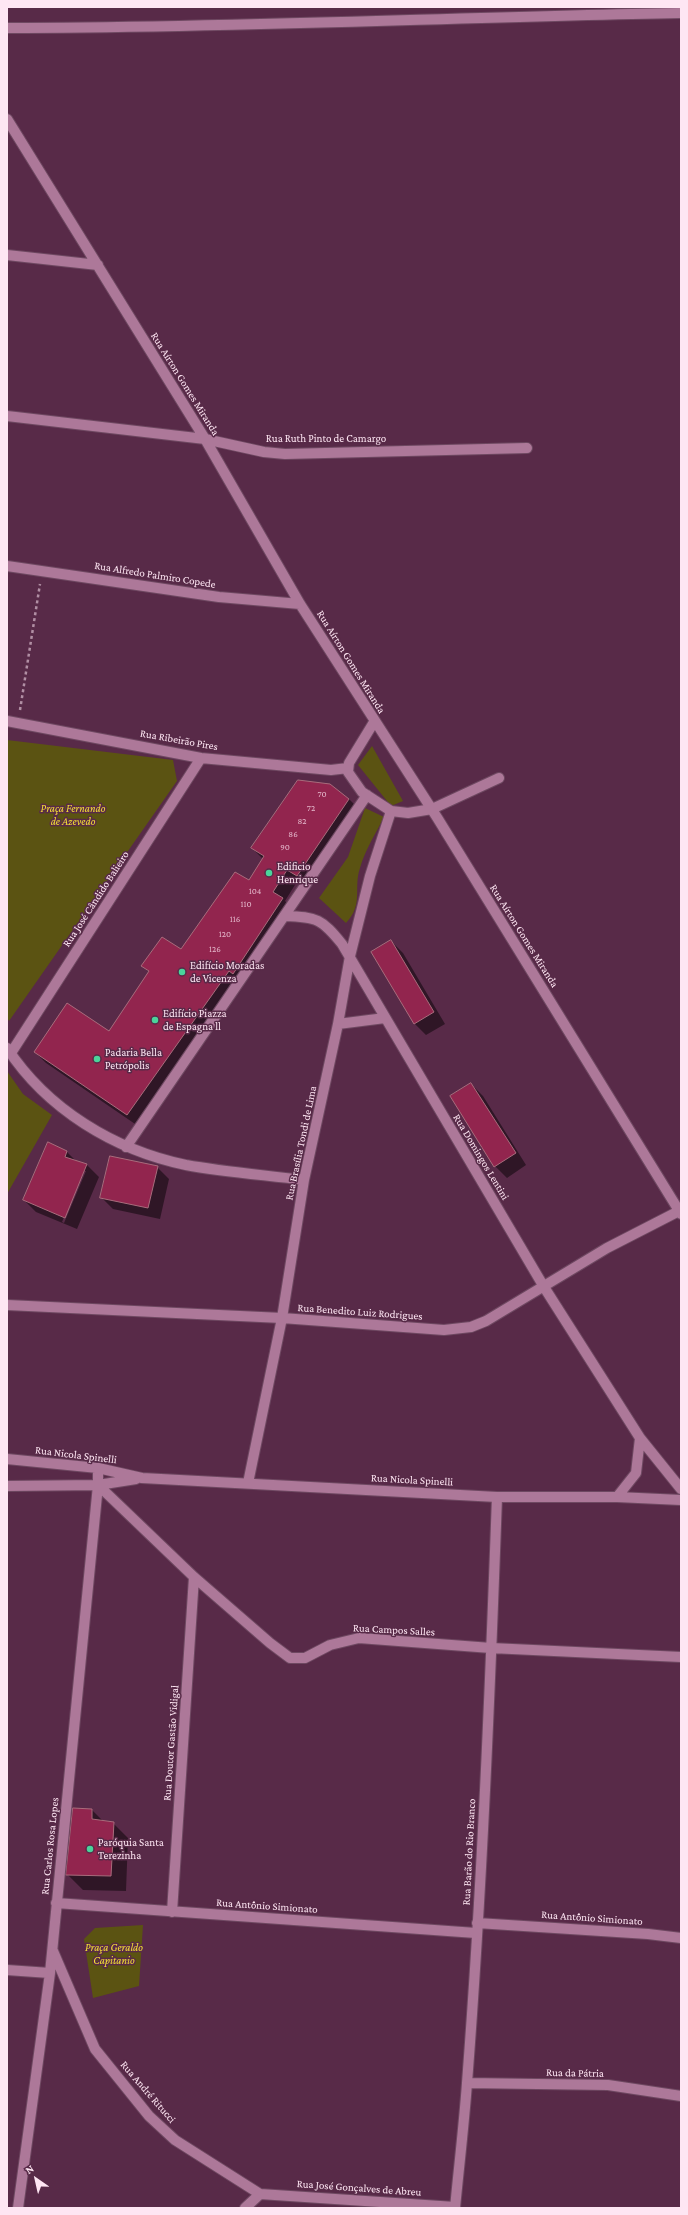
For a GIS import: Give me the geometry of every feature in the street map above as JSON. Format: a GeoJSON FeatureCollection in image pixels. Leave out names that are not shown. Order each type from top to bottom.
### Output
{"type":"FeatureCollection","features":[{"type":"Feature","properties":{"kind":"street"},"geometry":{"type":"LineString","coordinates":[[7,28],[109,28],[462,17],[681,13]]}},
{"type":"Feature","properties":{"kind":"street","name":"Rua Aírton Gomes Miranda"},"geometry":{"type":"LineString","coordinates":[[7,119],[205,439],[300,604],[374,722],[432,809],[680,1212]]}},
{"type":"Feature","properties":{"kind":"street"},"geometry":{"type":"LineString","coordinates":[[7,255],[98,266]]}},
{"type":"Feature","properties":{"kind":"street","name":"Rua Ruth Pinto de Camargo"},"geometry":{"type":"LineString","coordinates":[[7,416],[205,439],[264,452],[285,454],[527,448]]}},
{"type":"Feature","properties":{"kind":"street","name":"Rua Alfredo Palmiro Copede"},"geometry":{"type":"LineString","coordinates":[[7,566],[219,597],[300,604]]}},
{"type":"Feature","properties":{"kind":"street","name":"Rua Ribeirão Pires"},"geometry":{"type":"LineString","coordinates":[[7,721],[201,758],[331,770],[348,768]]}},
{"type":"Feature","properties":{"kind":"street"},"geometry":{"type":"LineString","coordinates":[[374,722],[348,768],[348,772],[356,785],[367,795],[391,811],[408,813],[432,809],[498,778]]}},
{"type":"Feature","properties":{"kind":"street","name":"Rua José Cândido Balieiro"},"geometry":{"type":"LineString","coordinates":[[9,1050],[201,758]]}},
{"type":"Feature","properties":{"kind":"street"},"geometry":{"type":"LineString","coordinates":[[126,1147],[367,795]]}},
{"type":"Feature","properties":{"kind":"street","name":"Rua Brasília Tondi de Lima"},"geometry":{"type":"LineString","coordinates":[[248,1483],[282,1318],[304,1180],[338,1024],[350,956],[370,876],[391,811]]}},
{"type":"Feature","properties":{"kind":"street","name":"Rua Domingos Lentini"},"geometry":{"type":"LineString","coordinates":[[285,916],[312,917],[320,921],[336,936],[350,956],[385,1018],[544,1286],[640,1438],[681,1489]]}},
{"type":"Feature","properties":{"kind":"street"},"geometry":{"type":"LineString","coordinates":[[338,1024],[385,1018]]}},
{"type":"Feature","properties":{"kind":"street"},"geometry":{"type":"LineString","coordinates":[[9,1050],[38,1086],[68,1112],[85,1126],[126,1147],[185,1164],[304,1180]]}},
{"type":"Feature","properties":{"kind":"street","name":"Rua Benedito Luiz Rodrigues"},"geometry":{"type":"LineString","coordinates":[[7,1305],[282,1318],[444,1330],[458,1329],[486,1321],[607,1248],[680,1212]]}},
{"type":"Feature","properties":{"kind":"street"},"geometry":{"type":"LineString","coordinates":[[617,1497],[636,1473],[640,1438]]}},
{"type":"Feature","properties":{"kind":"street","name":"Rua Nicola Spinelli"},"geometry":{"type":"LineString","coordinates":[[7,1459],[98,1468],[142,1478],[497,1497],[617,1497],[681,1500]]}},
{"type":"Feature","properties":{"kind":"street"},"geometry":{"type":"LineString","coordinates":[[98,1468],[98,1485]]}},
{"type":"Feature","properties":{"kind":"street","name":"Rua Nicola Spinelli"},"geometry":{"type":"LineString","coordinates":[[7,1486],[98,1485],[142,1478]]}},
{"type":"Feature","properties":{"kind":"street","name":"Rua Campos Salles"},"geometry":{"type":"LineString","coordinates":[[98,1485],[194,1577],[274,1647],[290,1658],[304,1658],[330,1645],[359,1638],[491,1648],[681,1657]]}},
{"type":"Feature","properties":{"kind":"street","name":"Rua Carlos Rosa Lopes"},"geometry":{"type":"LineString","coordinates":[[18,2208],[50,1973],[98,1485]]}},
{"type":"Feature","properties":{"kind":"street","name":"Rua Barão do Rio Branco"},"geometry":{"type":"LineString","coordinates":[[455,2207],[467,2083],[477,1928],[497,1497]]}},
{"type":"Feature","properties":{"kind":"street","name":"Rua Doutor Gastão Vidigal"},"geometry":{"type":"LineString","coordinates":[[172,1912],[194,1577]]}},
{"type":"Feature","properties":{"kind":"street","name":"Rua Antônio Simionato"},"geometry":{"type":"LineString","coordinates":[[56,1903],[172,1912],[477,1928],[648,1934],[681,1938]]}},
{"type":"Feature","properties":{"kind":"street","name":"Rua André Ritucci"},"geometry":{"type":"LineString","coordinates":[[52,1949],[95,2049],[149,2116],[175,2140],[260,2194]]}},
{"type":"Feature","properties":{"kind":"street"},"geometry":{"type":"LineString","coordinates":[[7,1970],[50,1973]]}},
{"type":"Feature","properties":{"kind":"street","name":"Rua da Pátria"},"geometry":{"type":"LineString","coordinates":[[467,2083],[608,2085],[681,2096]]}},
{"type":"Feature","properties":{"kind":"street"},"geometry":{"type":"LineString","coordinates":[[245,2208],[260,2194]]}},
{"type":"Feature","properties":{"kind":"street","name":"Rua José Gonçalves de Abreu"},"geometry":{"type":"LineString","coordinates":[[260,2194],[455,2207]]}},
{"type":"Feature","properties":{"kind":"path"},"geometry":{"type":"LineString","coordinates":[[18,722],[42,570]]}},
{"type":"Feature","properties":{"kind":"green space","name":"Praça Fernando de Azevedo"},"geometry":{"type":"Polygon","coordinates":[[[7,740],[173,760],[177,781],[9,1021],[7,1017],[7,740]]]}},
{"type":"Feature","properties":{"kind":"green space"},"geometry":{"type":"Polygon","coordinates":[[[372,746],[403,801],[391,806],[358,765],[372,746]]]}},
{"type":"Feature","properties":{"kind":"green space"},"geometry":{"type":"Polygon","coordinates":[[[365,808],[384,817],[362,861],[358,876],[355,909],[346,923],[319,898],[348,857],[365,808]]]}},
{"type":"Feature","properties":{"kind":"green space"},"geometry":{"type":"Polygon","coordinates":[[[7,1071],[23,1094],[52,1115],[7,1194],[7,1071]]]}},
{"type":"Feature","properties":{"kind":"green space","name":"Praça Geraldo Capitanio"},"geometry":{"type":"Polygon","coordinates":[[[143,1925],[139,1986],[93,1998],[84,1939],[95,1928],[143,1925]]]}},
{"type":"Feature","properties":{"kind":"building"},"geometry":{"type":"Polygon","coordinates":[[[298,780],[330,784],[349,799],[297,876],[287,870],[273,892],[283,898],[233,974],[229,971],[127,1115],[34,1052],[67,1003],[109,1031],[149,971],[141,966],[162,937],[181,949],[235,872],[249,880],[264,856],[251,848],[298,780]]]}},
{"type":"Feature","properties":{"kind":"building"},"geometry":{"type":"Polygon","coordinates":[[[391,940],[434,1012],[414,1024],[371,952],[391,940]]]}},
{"type":"Feature","properties":{"kind":"building"},"geometry":{"type":"Polygon","coordinates":[[[471,1083],[516,1153],[494,1167],[450,1096],[471,1083]]]}},
{"type":"Feature","properties":{"kind":"building"},"geometry":{"type":"Polygon","coordinates":[[[48,1142],[67,1151],[65,1157],[87,1164],[65,1218],[23,1200],[48,1142]]]}},
{"type":"Feature","properties":{"kind":"building"},"geometry":{"type":"Polygon","coordinates":[[[110,1156],[158,1166],[148,1208],[100,1198],[110,1156]]]}},
{"type":"Feature","properties":{"kind":"building","name":"Paróquia Santa Terezinha"},"geometry":{"type":"Polygon","coordinates":[[[73,1808],[92,1809],[92,1819],[114,1822],[111,1876],[66,1875],[73,1808]]]}},
{"type":"Feature","properties":{"kind":"place","name":"Edificio Henrique"},"geometry":{"type":"Point","coordinates":[269,873]}},
{"type":"Feature","properties":{"kind":"place","name":"Edifício Moradas de Vicenza"},"geometry":{"type":"Point","coordinates":[182,972]}},
{"type":"Feature","properties":{"kind":"place","name":"Edifício Piazza de Espagna ll"},"geometry":{"type":"Point","coordinates":[155,1020]}},
{"type":"Feature","properties":{"kind":"place","name":"Padaria Bella Petrópolis"},"geometry":{"type":"Point","coordinates":[97,1059]}},
{"type":"Feature","properties":{"kind":"place","name":"Paróquia Santa Terezinha"},"geometry":{"type":"Point","coordinates":[90,1849]}}]}
